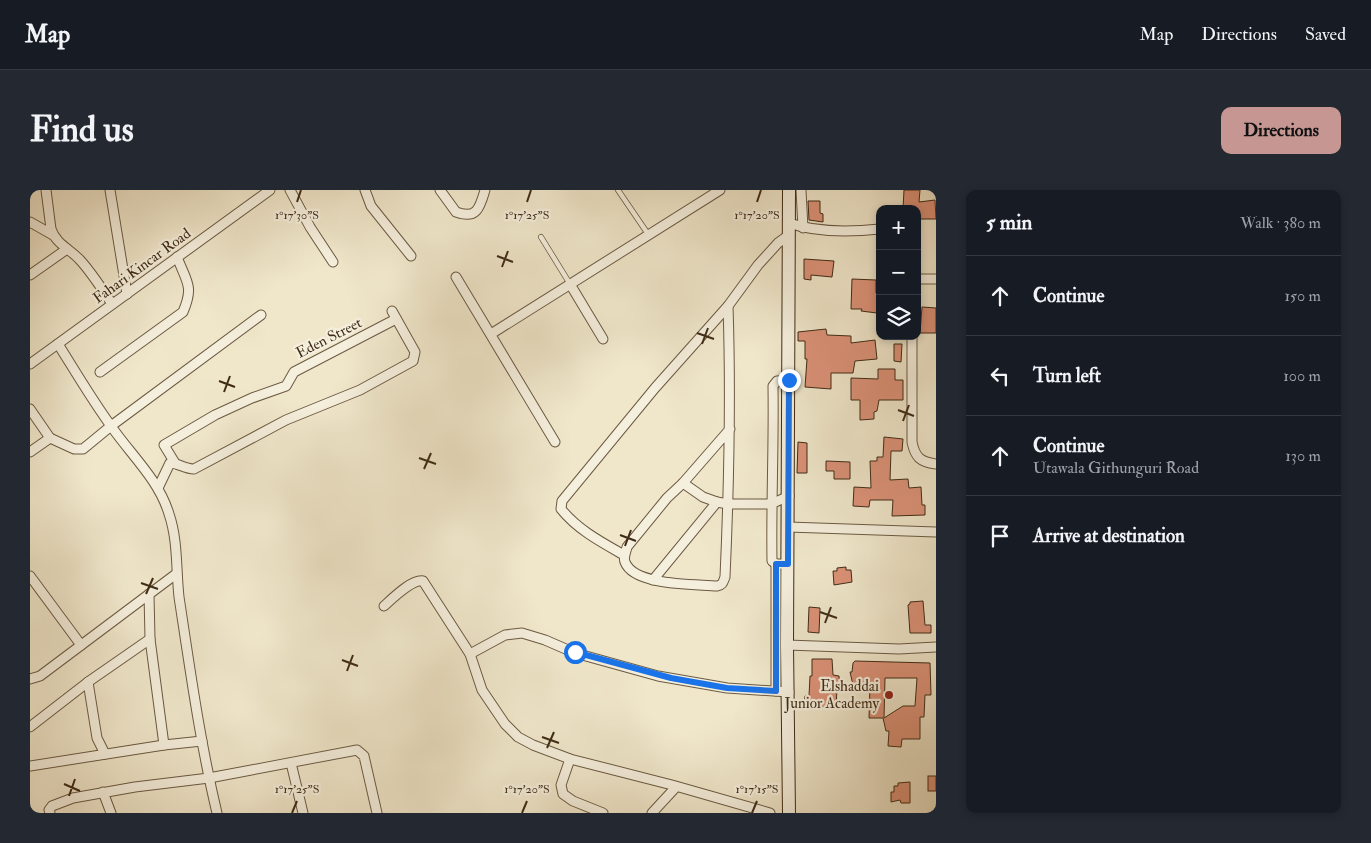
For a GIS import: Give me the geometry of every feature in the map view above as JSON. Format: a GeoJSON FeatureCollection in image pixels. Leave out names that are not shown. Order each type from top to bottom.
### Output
{"type":"FeatureCollection","features":[{"type":"Feature","properties":{"kind":"street"},"geometry":{"type":"LineString","coordinates":[[46,190],[50,229],[53,235],[59,243],[81,260],[112,304]]}},
{"type":"Feature","properties":{"kind":"street"},"geometry":{"type":"LineString","coordinates":[[110,190],[127,294]]}},
{"type":"Feature","properties":{"kind":"street","name":"Fahari Kincar Road"},"geometry":{"type":"LineString","coordinates":[[30,364],[270,190]]}},
{"type":"Feature","properties":{"kind":"street"},"geometry":{"type":"LineString","coordinates":[[290,190],[310,227],[333,262]]}},
{"type":"Feature","properties":{"kind":"street"},"geometry":{"type":"LineString","coordinates":[[365,190],[371,206],[411,256]]}},
{"type":"Feature","properties":{"kind":"street"},"geometry":{"type":"LineString","coordinates":[[440,190],[456,212],[468,215],[473,214],[478,208],[484,190]]}},
{"type":"Feature","properties":{"kind":"street"},"geometry":{"type":"LineString","coordinates":[[491,334],[720,190]]}},
{"type":"Feature","properties":{"kind":"street"},"geometry":{"type":"LineString","coordinates":[[795,192],[803,228]]}},
{"type":"Feature","properties":{"kind":"street"},"geometry":{"type":"LineString","coordinates":[[789,813],[782,691],[782,564],[788,528],[789,229],[795,192]]}},
{"type":"Feature","properties":{"kind":"street"},"geometry":{"type":"LineString","coordinates":[[30,222],[53,235]]}},
{"type":"Feature","properties":{"kind":"street"},"geometry":{"type":"LineString","coordinates":[[624,555],[574,524],[561,509],[562,501],[649,396],[728,306],[758,265],[789,229],[803,228],[855,232],[876,229]]}},
{"type":"Feature","properties":{"kind":"street"},"geometry":{"type":"LineString","coordinates":[[30,275],[67,249]]}},
{"type":"Feature","properties":{"kind":"street"},"geometry":{"type":"LineString","coordinates":[[100,372],[183,312],[189,298],[190,289],[177,257]]}},
{"type":"Feature","properties":{"kind":"street"},"geometry":{"type":"LineString","coordinates":[[456,277],[555,442]]}},
{"type":"Feature","properties":{"kind":"street"},"geometry":{"type":"LineString","coordinates":[[921,279],[936,279]]}},
{"type":"Feature","properties":{"kind":"street"},"geometry":{"type":"LineString","coordinates":[[570,284],[603,339]]}},
{"type":"Feature","properties":{"kind":"street"},"geometry":{"type":"LineString","coordinates":[[728,306],[731,381],[730,429],[728,504],[725,577],[721,585],[717,586],[653,580],[644,578],[631,571],[625,562],[624,555],[627,547],[730,429]]}},
{"type":"Feature","properties":{"kind":"street"},"geometry":{"type":"LineString","coordinates":[[30,409],[50,438],[79,450],[89,445],[111,426],[261,315]]}},
{"type":"Feature","properties":{"kind":"street","name":"Eden Street"},"geometry":{"type":"LineString","coordinates":[[394,315],[415,352],[413,361],[360,390],[286,420],[194,468],[190,469],[175,463],[164,445],[215,415],[252,398],[286,386],[294,372],[394,315]]}},
{"type":"Feature","properties":{"kind":"street"},"geometry":{"type":"LineString","coordinates":[[912,340],[912,442],[914,454],[925,462],[936,464]]}},
{"type":"Feature","properties":{"kind":"street"},"geometry":{"type":"LineString","coordinates":[[58,344],[111,426],[158,488],[170,515],[175,546],[176,574],[202,741],[217,813]]}},
{"type":"Feature","properties":{"kind":"street"},"geometry":{"type":"LineString","coordinates":[[782,564],[772,561],[773,386],[777,381],[789,380]]}},
{"type":"Feature","properties":{"kind":"street"},"geometry":{"type":"LineString","coordinates":[[30,452],[50,438]]}},
{"type":"Feature","properties":{"kind":"street"},"geometry":{"type":"LineString","coordinates":[[774,442],[789,442]]}},
{"type":"Feature","properties":{"kind":"street"},"geometry":{"type":"LineString","coordinates":[[158,488],[170,464],[175,463]]}},
{"type":"Feature","properties":{"kind":"street"},"geometry":{"type":"LineString","coordinates":[[683,483],[704,497],[728,504],[771,504],[789,496]]}},
{"type":"Feature","properties":{"kind":"street"},"geometry":{"type":"LineString","coordinates":[[653,580],[717,502]]}},
{"type":"Feature","properties":{"kind":"street"},"geometry":{"type":"LineString","coordinates":[[788,528],[936,532]]}},
{"type":"Feature","properties":{"kind":"street"},"geometry":{"type":"LineString","coordinates":[[782,564],[787,645],[782,691]]}},
{"type":"Feature","properties":{"kind":"street"},"geometry":{"type":"LineString","coordinates":[[30,680],[40,676],[176,574]]}},
{"type":"Feature","properties":{"kind":"street"},"geometry":{"type":"LineString","coordinates":[[30,576],[81,645]]}},
{"type":"Feature","properties":{"kind":"street"},"geometry":{"type":"LineString","coordinates":[[384,606],[410,585],[418,580],[424,581],[470,654],[482,690],[505,724],[518,737],[533,745],[570,759],[770,813]]}},
{"type":"Feature","properties":{"kind":"street"},"geometry":{"type":"LineString","coordinates":[[149,594],[150,639],[164,745]]}},
{"type":"Feature","properties":{"kind":"street"},"geometry":{"type":"LineString","coordinates":[[470,654],[505,634],[522,633],[575,652],[658,676],[727,688],[782,691]]}},
{"type":"Feature","properties":{"kind":"street"},"geometry":{"type":"LineString","coordinates":[[30,727],[88,682],[150,639]]}},
{"type":"Feature","properties":{"kind":"street"},"geometry":{"type":"LineString","coordinates":[[787,645],[899,649],[936,648]]}},
{"type":"Feature","properties":{"kind":"street"},"geometry":{"type":"LineString","coordinates":[[88,682],[97,738],[104,754]]}},
{"type":"Feature","properties":{"kind":"street"},"geometry":{"type":"LineString","coordinates":[[30,766],[164,745],[202,741]]}},
{"type":"Feature","properties":{"kind":"street"},"geometry":{"type":"LineString","coordinates":[[50,813],[49,810],[52,806],[73,798],[209,778],[351,750],[360,751],[366,763],[377,813]]}},
{"type":"Feature","properties":{"kind":"street"},"geometry":{"type":"LineString","coordinates":[[570,759],[561,785],[563,794],[573,801],[603,813]]}},
{"type":"Feature","properties":{"kind":"street"},"geometry":{"type":"LineString","coordinates":[[291,763],[303,813]]}},
{"type":"Feature","properties":{"kind":"street"},"geometry":{"type":"LineString","coordinates":[[652,813],[676,787]]}},
{"type":"Feature","properties":{"kind":"street"},"geometry":{"type":"LineString","coordinates":[[104,792],[110,813]]}},
{"type":"Feature","properties":{"kind":"lane"},"geometry":{"type":"LineString","coordinates":[[618,190],[648,234]]}},
{"type":"Feature","properties":{"kind":"lane"},"geometry":{"type":"LineString","coordinates":[[541,237],[570,284]]}},
{"type":"Feature","properties":{"kind":"building"},"geometry":{"type":"Polygon","coordinates":[[[904,190],[920,190],[919,202],[935,200],[936,219],[921,219],[921,205],[903,205],[904,190]]]}},
{"type":"Feature","properties":{"kind":"building"},"geometry":{"type":"Polygon","coordinates":[[[808,201],[820,201],[820,213],[823,214],[823,222],[809,220],[808,201]]]}},
{"type":"Feature","properties":{"kind":"building"},"geometry":{"type":"Polygon","coordinates":[[[804,259],[834,261],[832,277],[811,275],[811,280],[804,279],[804,259]]]}},
{"type":"Feature","properties":{"kind":"building"},"geometry":{"type":"Polygon","coordinates":[[[852,279],[876,280],[876,313],[861,311],[862,309],[851,309],[852,279]]]}},
{"type":"Feature","properties":{"kind":"building"},"geometry":{"type":"Polygon","coordinates":[[[922,307],[936,308],[936,333],[921,333],[922,307]]]}},
{"type":"Feature","properties":{"kind":"building"},"geometry":{"type":"Polygon","coordinates":[[[826,329],[827,335],[851,336],[851,343],[875,340],[877,359],[855,361],[853,373],[831,373],[831,389],[805,387],[807,359],[805,359],[805,341],[798,341],[798,332],[826,329]]]}},
{"type":"Feature","properties":{"kind":"building"},"geometry":{"type":"Polygon","coordinates":[[[894,344],[902,344],[901,362],[894,361],[894,344]]]}},
{"type":"Feature","properties":{"kind":"building"},"geometry":{"type":"Polygon","coordinates":[[[878,369],[895,369],[895,380],[903,380],[903,400],[879,400],[877,411],[874,412],[874,419],[860,420],[860,400],[851,400],[851,378],[878,379],[878,369]]]}},
{"type":"Feature","properties":{"kind":"building"},"geometry":{"type":"Polygon","coordinates":[[[884,437],[903,439],[902,451],[891,451],[890,480],[908,479],[909,488],[921,487],[922,505],[925,505],[925,515],[892,516],[893,500],[870,500],[869,507],[853,506],[854,487],[871,488],[870,461],[877,461],[877,457],[883,457],[884,437]]]}},
{"type":"Feature","properties":{"kind":"building"},"geometry":{"type":"Polygon","coordinates":[[[798,442],[807,443],[807,473],[797,473],[798,442]]]}},
{"type":"Feature","properties":{"kind":"building"},"geometry":{"type":"Polygon","coordinates":[[[826,461],[850,462],[850,479],[834,479],[834,471],[826,471],[826,461]]]}},
{"type":"Feature","properties":{"kind":"building"},"geometry":{"type":"Polygon","coordinates":[[[846,567],[846,570],[851,570],[852,582],[834,585],[833,571],[837,571],[837,568],[846,567]]]}},
{"type":"Feature","properties":{"kind":"building"},"geometry":{"type":"Polygon","coordinates":[[[923,601],[925,625],[931,625],[931,633],[910,633],[908,605],[910,602],[923,601]]]}},
{"type":"Feature","properties":{"kind":"building"},"geometry":{"type":"Polygon","coordinates":[[[809,607],[820,608],[819,633],[808,632],[809,607]]]}},
{"type":"Feature","properties":{"kind":"building"},"geometry":{"type":"Polygon","coordinates":[[[812,659],[832,659],[833,675],[839,676],[840,689],[837,689],[836,707],[804,703],[805,696],[809,696],[812,659]]]}},
{"type":"Feature","properties":{"kind":"building"},"geometry":{"type":"Polygon","coordinates":[[[855,661],[930,663],[931,695],[925,695],[924,717],[920,717],[920,739],[902,739],[901,747],[888,746],[889,731],[886,731],[883,718],[869,718],[870,684],[853,685],[850,672],[852,672],[855,661]],[[885,678],[884,718],[903,706],[915,706],[917,678],[885,678]]]}},
{"type":"Feature","properties":{"kind":"building"},"geometry":{"type":"Polygon","coordinates":[[[928,776],[936,776],[936,791],[928,791],[928,776]]]}},
{"type":"Feature","properties":{"kind":"building"},"geometry":{"type":"Polygon","coordinates":[[[910,782],[910,803],[901,803],[900,800],[891,802],[891,792],[894,792],[894,786],[898,786],[898,783],[910,782]]]}},
{"type":"Feature","properties":{"kind":"place","name":"Elshaddai Junior Academy"},"geometry":{"type":"Point","coordinates":[889,695]}},
{"type":"Feature","properties":{"kind":"route"},"geometry":{"type":"LineString","coordinates":[[575,652],[658,676],[727,688],[776,691],[776,564],[788,564],[789,380]]}}]}
